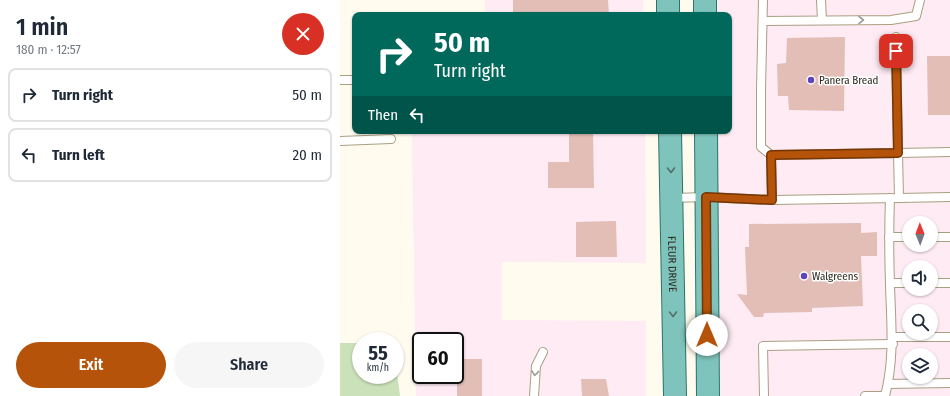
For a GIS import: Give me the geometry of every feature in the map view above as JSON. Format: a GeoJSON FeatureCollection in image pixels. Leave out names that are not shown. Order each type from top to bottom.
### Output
{"type":"FeatureCollection","features":[{"type":"Feature","properties":{"kind":"main road"},"geometry":{"type":"LineString","coordinates":[[668,0],[668,12]]}},
{"type":"Feature","properties":{"kind":"main road"},"geometry":{"type":"LineString","coordinates":[[705,0],[705,12]]}},
{"type":"Feature","properties":{"kind":"main road","name":"FLEUR DRIVE"},"geometry":{"type":"LineString","coordinates":[[670,134],[675,396]]}},
{"type":"Feature","properties":{"kind":"main road"},"geometry":{"type":"LineString","coordinates":[[706,134],[708,396]]}},
{"type":"Feature","properties":{"kind":"lane"},"geometry":{"type":"LineString","coordinates":[[763,0],[762,147],[771,155],[950,152]]}},
{"type":"Feature","properties":{"kind":"lane"},"geometry":{"type":"LineString","coordinates":[[821,0],[822,20]]}},
{"type":"Feature","properties":{"kind":"lane"},"geometry":{"type":"LineString","coordinates":[[763,21],[891,20],[916,16],[920,0]]}},
{"type":"Feature","properties":{"kind":"lane"},"geometry":{"type":"LineString","coordinates":[[896,37],[899,198]]}},
{"type":"Feature","properties":{"kind":"lane"},"geometry":{"type":"LineString","coordinates":[[340,80],[352,80]]}},
{"type":"Feature","properties":{"kind":"lane"},"geometry":{"type":"LineString","coordinates":[[340,141],[391,139]]}},
{"type":"Feature","properties":{"kind":"lane"},"geometry":{"type":"LineString","coordinates":[[771,155],[772,200]]}},
{"type":"Feature","properties":{"kind":"lane"},"geometry":{"type":"LineString","coordinates":[[672,198],[706,197],[772,200],[950,196]]}},
{"type":"Feature","properties":{"kind":"lane"},"geometry":{"type":"LineString","coordinates":[[865,396],[885,396],[888,384],[893,341],[889,238],[890,198]]}},
{"type":"Feature","properties":{"kind":"lane"},"geometry":{"type":"LineString","coordinates":[[889,238],[902,237]]}},
{"type":"Feature","properties":{"kind":"lane"},"geometry":{"type":"LineString","coordinates":[[938,237],[950,237]]}},
{"type":"Feature","properties":{"kind":"lane"},"geometry":{"type":"LineString","coordinates":[[890,283],[902,283]]}},
{"type":"Feature","properties":{"kind":"lane"},"geometry":{"type":"LineString","coordinates":[[938,283],[950,283]]}},
{"type":"Feature","properties":{"kind":"lane"},"geometry":{"type":"LineString","coordinates":[[764,396],[763,346],[893,341],[950,337]]}},
{"type":"Feature","properties":{"kind":"lane"},"geometry":{"type":"LineString","coordinates":[[534,396],[536,366],[543,352]]}},
{"type":"Feature","properties":{"kind":"lane"},"geometry":{"type":"LineString","coordinates":[[888,384],[950,383]]}},
{"type":"Feature","properties":{"kind":"shaded area"},"geometry":{"type":"Polygon","coordinates":[[[485,0],[643,0],[643,12],[485,12],[485,0]]]}},
{"type":"Feature","properties":{"kind":"shaded area"},"geometry":{"type":"Polygon","coordinates":[[[705,0],[950,0],[950,396],[708,396],[706,134],[732,134],[732,12],[705,12],[705,0]]]}},
{"type":"Feature","properties":{"kind":"shaded area"},"geometry":{"type":"Polygon","coordinates":[[[412,134],[645,134],[646,263],[502,262],[502,320],[646,321],[646,396],[416,396],[416,384],[464,384],[464,332],[415,332],[412,134]]]}},
{"type":"Feature","properties":{"kind":"green space"},"geometry":{"type":"Polygon","coordinates":[[[340,343],[352,343],[352,384],[398,384],[400,396],[340,396],[340,343]]]}},
{"type":"Feature","properties":{"kind":"building"},"geometry":{"type":"Polygon","coordinates":[[[513,0],[608,0],[609,12],[513,12],[513,0]]]}},
{"type":"Feature","properties":{"kind":"building","name":"Panera Bread"},"geometry":{"type":"Polygon","coordinates":[[[845,37],[844,111],[789,110],[788,96],[778,96],[777,64],[786,63],[787,38],[845,37]]]}},
{"type":"Feature","properties":{"kind":"building"},"geometry":{"type":"Polygon","coordinates":[[[927,56],[950,56],[950,115],[928,115],[927,56]]]}},
{"type":"Feature","properties":{"kind":"building"},"geometry":{"type":"Polygon","coordinates":[[[569,134],[593,134],[594,188],[548,188],[548,162],[569,162],[569,134]]]}},
{"type":"Feature","properties":{"kind":"building"},"geometry":{"type":"Polygon","coordinates":[[[616,221],[617,257],[576,257],[576,222],[616,221]]]}},
{"type":"Feature","properties":{"kind":"building","name":"Walgreens"},"geometry":{"type":"Polygon","coordinates":[[[861,223],[861,233],[877,232],[877,256],[861,256],[863,306],[812,308],[812,312],[764,313],[763,317],[754,317],[737,294],[747,295],[745,247],[749,247],[749,224],[861,223]]]}},
{"type":"Feature","properties":{"kind":"building"},"geometry":{"type":"Polygon","coordinates":[[[464,359],[482,359],[482,396],[457,396],[457,384],[464,384],[464,359]]]}},
{"type":"Feature","properties":{"kind":"building"},"geometry":{"type":"Polygon","coordinates":[[[581,379],[606,379],[609,396],[582,396],[581,379]]]}},
{"type":"Feature","properties":{"kind":"place","name":"Panera Bread"},"geometry":{"type":"Point","coordinates":[811,80]}},
{"type":"Feature","properties":{"kind":"place","name":"Walgreens"},"geometry":{"type":"Point","coordinates":[804,276]}},
{"type":"Feature","properties":{"kind":"route"},"geometry":{"type":"LineString","coordinates":[[707,335],[706,197],[772,200],[771,155],[898,153],[896,51]]}}]}
